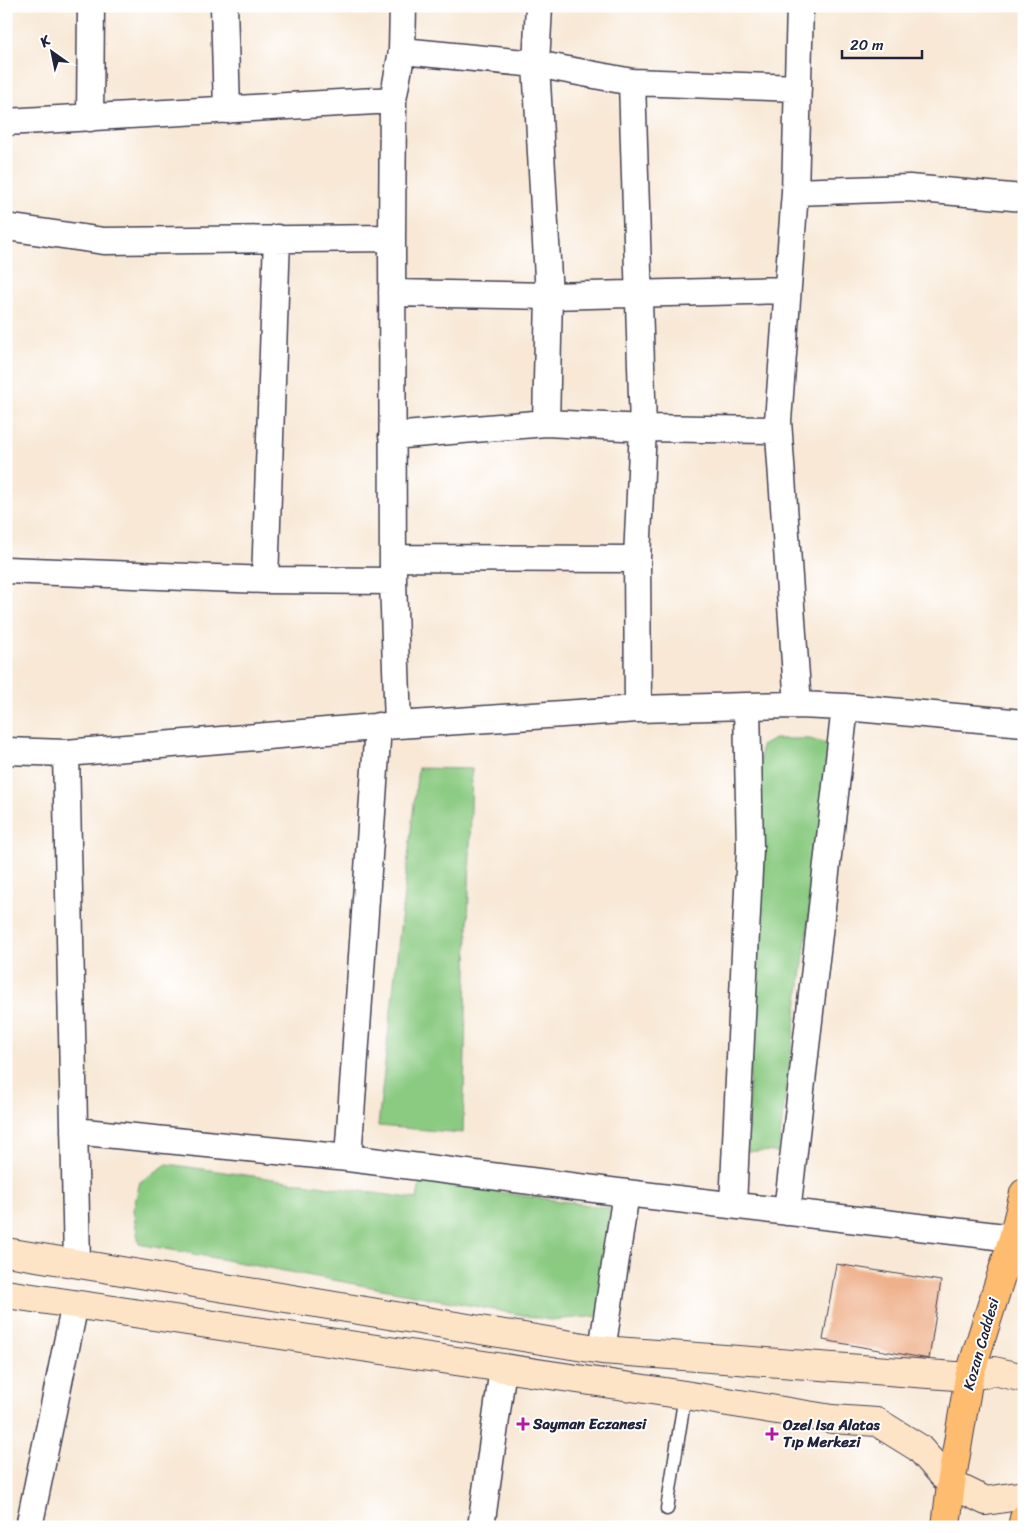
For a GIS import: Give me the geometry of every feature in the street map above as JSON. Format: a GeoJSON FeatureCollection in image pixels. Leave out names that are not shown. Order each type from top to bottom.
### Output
{"type":"FeatureCollection","features":[{"type":"Feature","properties":{"kind":"highway","name":"Kozan Caddesi"},"geometry":{"type":"LineString","coordinates":[[946,1527],[951,1484],[969,1377],[1013,1238],[1024,1193]]}},
{"type":"Feature","properties":{"kind":"highway"},"geometry":{"type":"LineString","coordinates":[[1022,1527],[1024,1518]]}},
{"type":"Feature","properties":{"kind":"main road"},"geometry":{"type":"LineString","coordinates":[[6,1252],[602,1350],[969,1377],[994,1371],[1024,1378]]}},
{"type":"Feature","properties":{"kind":"main road"},"geometry":{"type":"LineString","coordinates":[[6,1294],[685,1395],[832,1419],[877,1422],[919,1448],[951,1484],[986,1501],[1024,1495]]}},
{"type":"Feature","properties":{"kind":"street"},"geometry":{"type":"LineString","coordinates":[[90,118],[91,6]]}},
{"type":"Feature","properties":{"kind":"street"},"geometry":{"type":"LineString","coordinates":[[224,6],[227,110]]}},
{"type":"Feature","properties":{"kind":"street"},"geometry":{"type":"LineString","coordinates":[[348,1158],[388,726],[393,570],[393,100],[402,51],[403,6]]}},
{"type":"Feature","properties":{"kind":"street"},"geometry":{"type":"LineString","coordinates":[[539,6],[536,64],[549,296],[546,423]]}},
{"type":"Feature","properties":{"kind":"street"},"geometry":{"type":"LineString","coordinates":[[798,705],[778,430],[795,192],[800,6]]}},
{"type":"Feature","properties":{"kind":"street"},"geometry":{"type":"LineString","coordinates":[[402,51],[536,64],[632,82],[798,88]]}},
{"type":"Feature","properties":{"kind":"street"},"geometry":{"type":"LineString","coordinates":[[632,82],[643,428],[637,559],[638,709]]}},
{"type":"Feature","properties":{"kind":"street"},"geometry":{"type":"LineString","coordinates":[[6,122],[393,100]]}},
{"type":"Feature","properties":{"kind":"street"},"geometry":{"type":"LineString","coordinates":[[795,192],[909,188],[1024,198]]}},
{"type":"Feature","properties":{"kind":"street"},"geometry":{"type":"LineString","coordinates":[[6,228],[104,241],[392,238]]}},
{"type":"Feature","properties":{"kind":"street"},"geometry":{"type":"LineString","coordinates":[[265,580],[277,238]]}},
{"type":"Feature","properties":{"kind":"street"},"geometry":{"type":"LineString","coordinates":[[392,293],[549,296],[787,290]]}},
{"type":"Feature","properties":{"kind":"street"},"geometry":{"type":"LineString","coordinates":[[392,436],[546,423],[643,428],[778,430]]}},
{"type":"Feature","properties":{"kind":"street"},"geometry":{"type":"LineString","coordinates":[[6,570],[265,580],[393,570],[637,559]]}},
{"type":"Feature","properties":{"kind":"street"},"geometry":{"type":"LineString","coordinates":[[6,751],[66,753],[388,726],[638,709],[747,706],[798,705],[844,707],[1024,723]]}},
{"type":"Feature","properties":{"kind":"street"},"geometry":{"type":"LineString","coordinates":[[733,1205],[750,849],[747,706]]}},
{"type":"Feature","properties":{"kind":"street"},"geometry":{"type":"LineString","coordinates":[[788,1212],[844,707]]}},
{"type":"Feature","properties":{"kind":"street"},"geometry":{"type":"LineString","coordinates":[[66,753],[77,1263]]}},
{"type":"Feature","properties":{"kind":"street"},"geometry":{"type":"LineString","coordinates":[[74,1131],[348,1158],[626,1193],[1013,1238]]}},
{"type":"Feature","properties":{"kind":"street"},"geometry":{"type":"LineString","coordinates":[[602,1350],[626,1193]]}},
{"type":"Feature","properties":{"kind":"street"},"geometry":{"type":"LineString","coordinates":[[29,1527],[75,1304]]}},
{"type":"Feature","properties":{"kind":"street"},"geometry":{"type":"LineString","coordinates":[[481,1527],[503,1368]]}},
{"type":"Feature","properties":{"kind":"lane"},"geometry":{"type":"LineString","coordinates":[[667,1509],[685,1395]]}},
{"type":"Feature","properties":{"kind":"green space"},"geometry":{"type":"Polygon","coordinates":[[[775,739],[810,739],[826,744],[831,751],[778,1152],[747,1151],[761,746],[775,739]]]}},
{"type":"Feature","properties":{"kind":"green space"},"geometry":{"type":"Polygon","coordinates":[[[418,768],[472,769],[463,1133],[378,1126],[418,768]]]}},
{"type":"Feature","properties":{"kind":"green space"},"geometry":{"type":"Polygon","coordinates":[[[167,1164],[417,1199],[420,1181],[610,1208],[599,1316],[549,1320],[139,1244],[133,1210],[140,1182],[167,1164]]]}},
{"type":"Feature","properties":{"kind":"building"},"geometry":{"type":"Polygon","coordinates":[[[836,1264],[941,1281],[929,1359],[823,1340],[836,1264]]]}},
{"type":"Feature","properties":{"kind":"place","name":"Sayman Eczanesi"},"geometry":{"type":"Point","coordinates":[523,1424]}},
{"type":"Feature","properties":{"kind":"place","name":"Ozel Isa Alatas Tıp Merkezi"},"geometry":{"type":"Point","coordinates":[772,1434]}}]}
